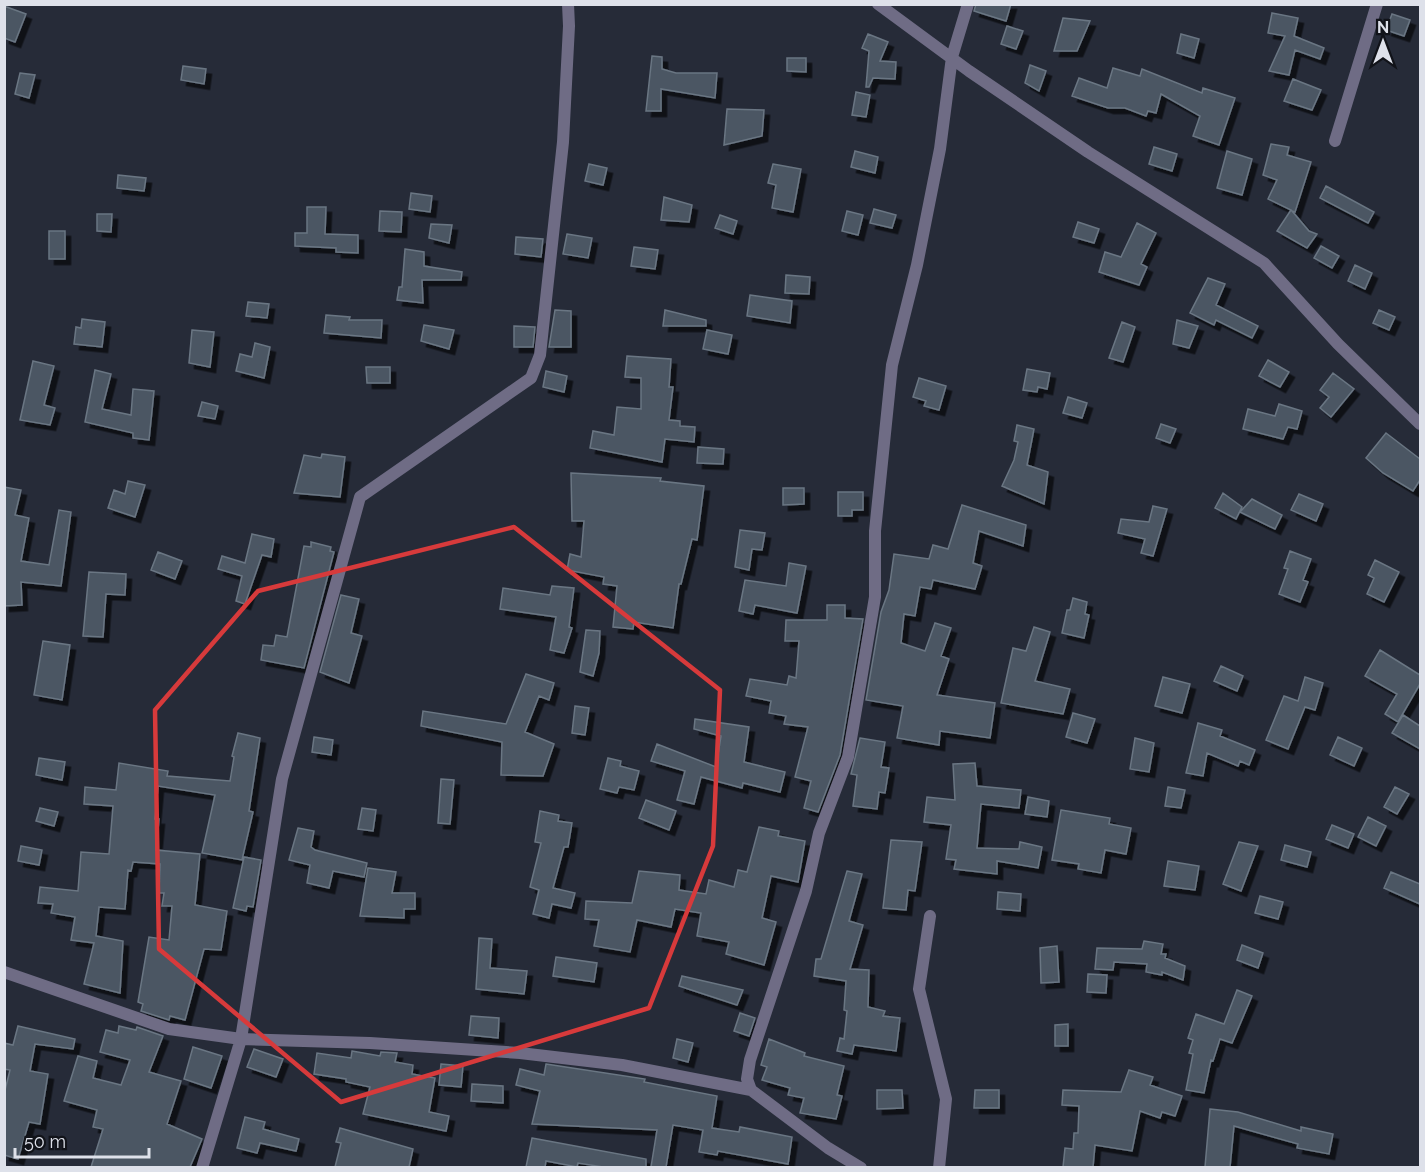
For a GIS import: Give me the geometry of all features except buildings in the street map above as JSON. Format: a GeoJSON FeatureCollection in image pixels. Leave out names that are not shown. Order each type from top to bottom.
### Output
{"type":"FeatureCollection","features":[{"type":"Feature","properties":{"kind":"street"},"geometry":{"type":"LineString","coordinates":[[202,1167],[241,1039],[276,803],[360,497],[531,378],[540,355],[563,142],[568,4]]}},
{"type":"Feature","properties":{"kind":"street"},"geometry":{"type":"LineString","coordinates":[[878,4],[1088,152],[1264,263],[1338,344],[1420,424]]}},
{"type":"Feature","properties":{"kind":"street"},"geometry":{"type":"LineString","coordinates":[[751,1090],[747,1078],[750,1060],[806,891],[819,833],[848,757],[875,597],[875,531],[892,366],[917,265],[940,149],[952,57],[968,4]]}},
{"type":"Feature","properties":{"kind":"street"},"geometry":{"type":"LineString","coordinates":[[1335,141],[1377,4]]}},
{"type":"Feature","properties":{"kind":"street"},"geometry":{"type":"LineString","coordinates":[[930,916],[919,989],[946,1099],[939,1167]]}},
{"type":"Feature","properties":{"kind":"street"},"geometry":{"type":"LineString","coordinates":[[4,972],[169,1029],[241,1039],[370,1043],[520,1053],[622,1065],[751,1090],[828,1148],[861,1167]]}},
{"type":"Feature","properties":{"kind":"highlighted area"},"geometry":{"type":"Polygon","coordinates":[[[514,527],[720,690],[713,846],[649,1008],[341,1102],[159,949],[155,710],[258,591],[514,527]]]}}]}
